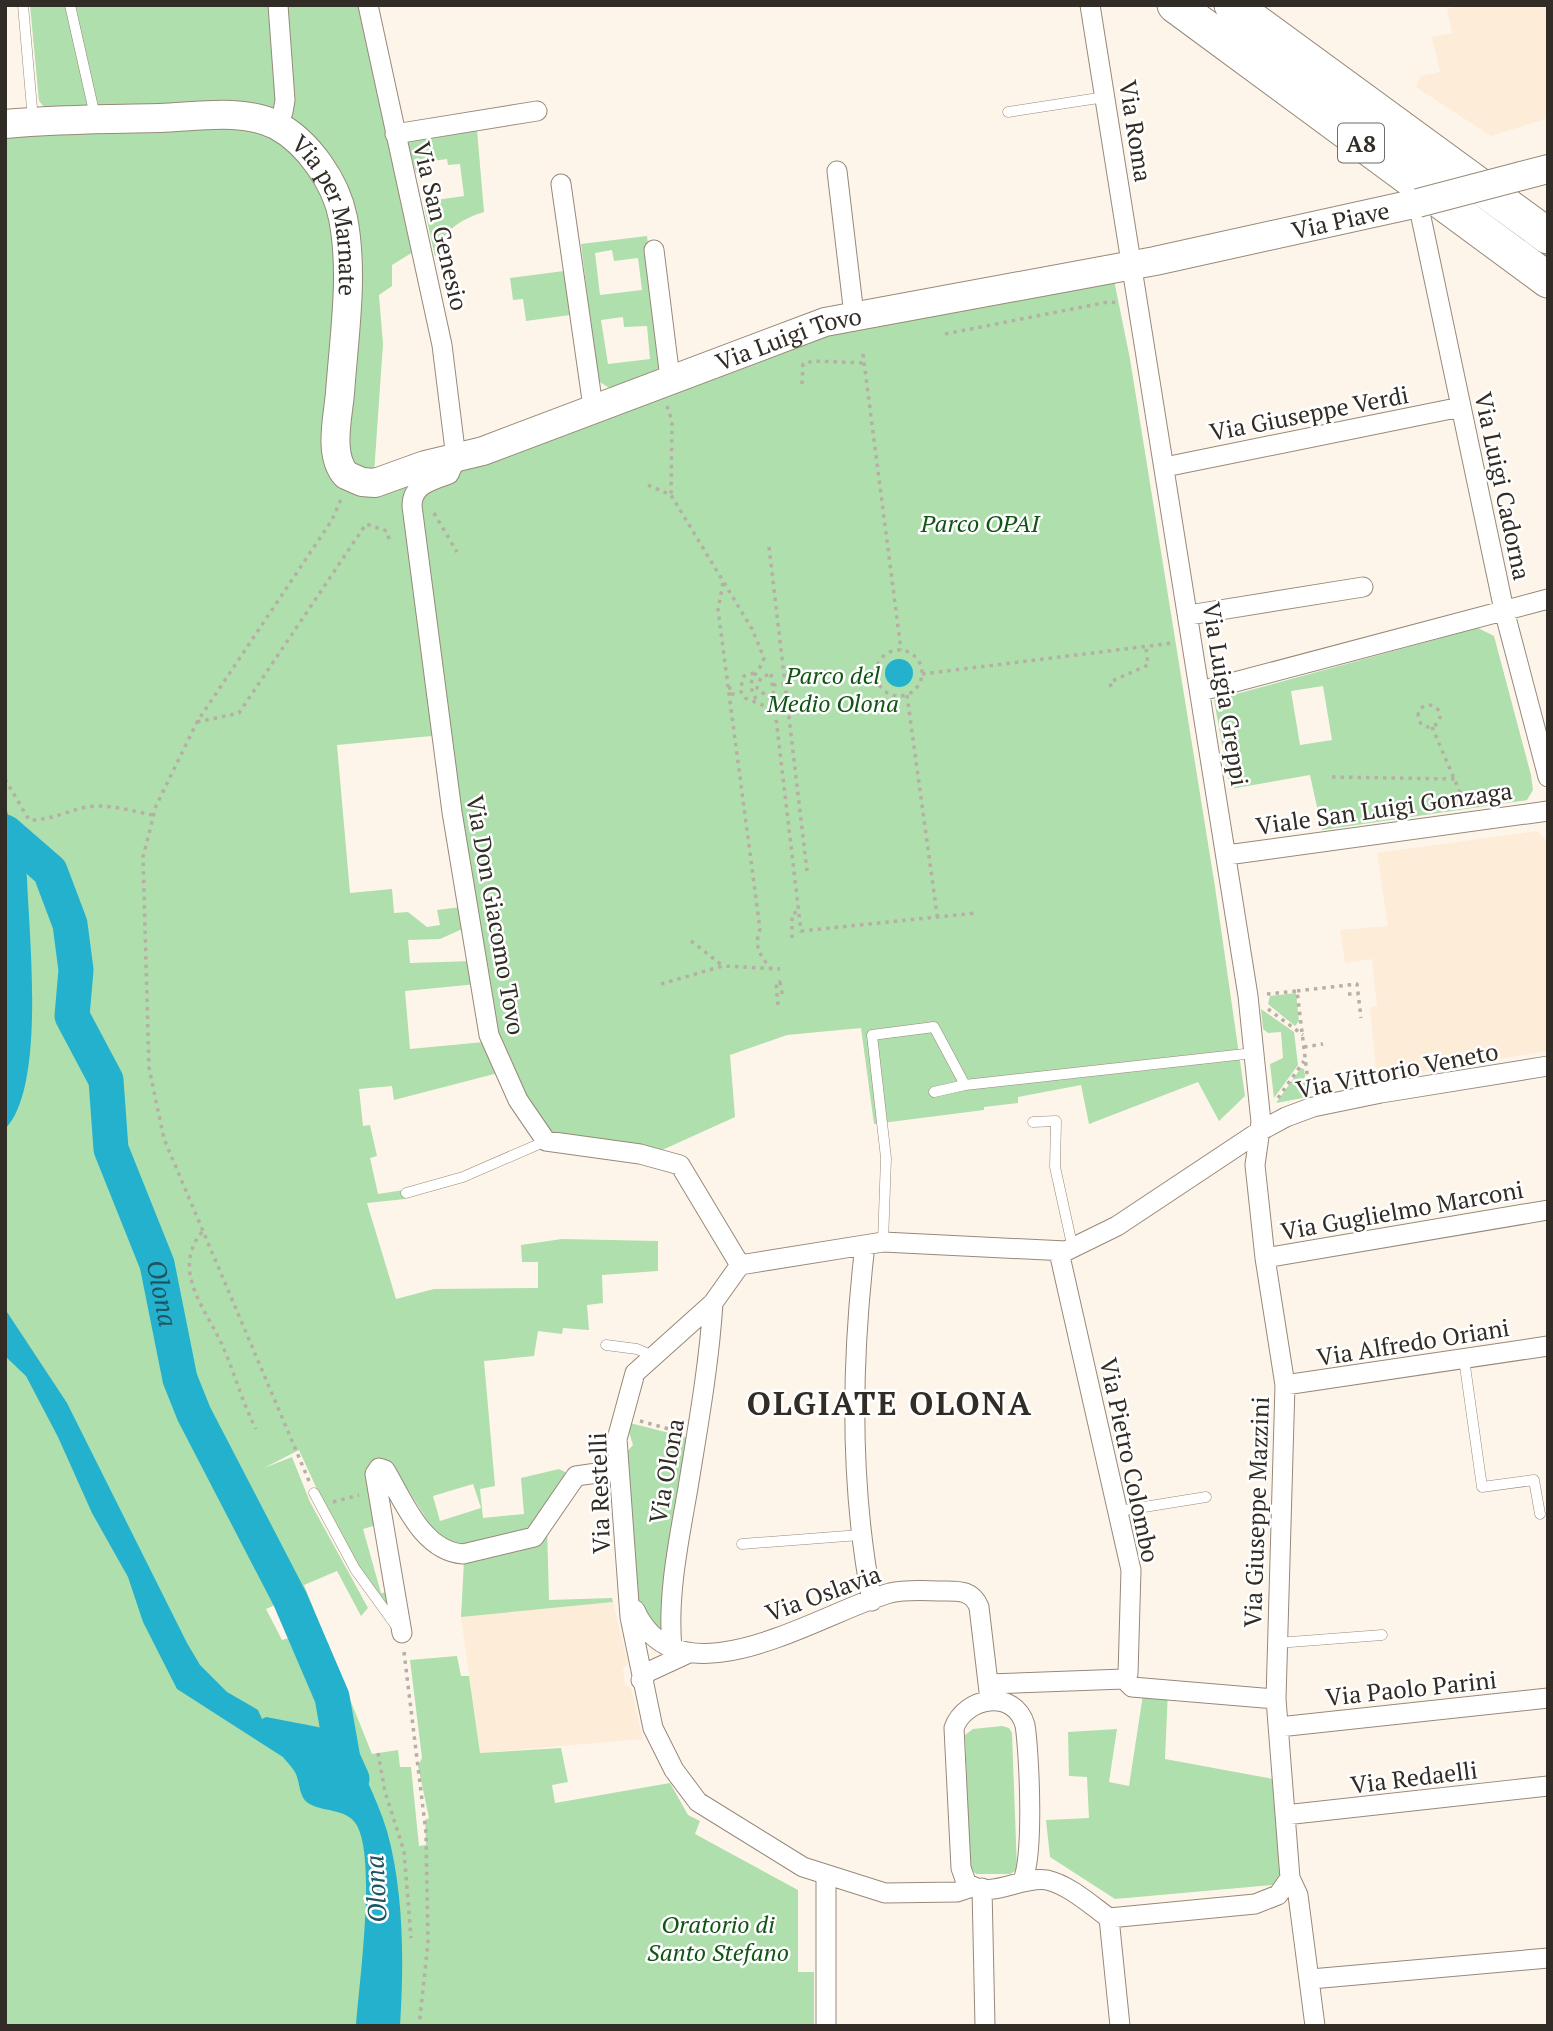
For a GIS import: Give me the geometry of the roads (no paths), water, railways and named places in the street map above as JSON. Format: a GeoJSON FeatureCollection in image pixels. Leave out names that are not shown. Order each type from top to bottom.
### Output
{"type":"FeatureCollection","features":[{"type":"Feature","properties":{"kind":"highway","name":"A8"},"geometry":{"type":"LineString","coordinates":[[1175,5],[1548,280]]}},
{"type":"Feature","properties":{"kind":"highway","name":"A8"},"geometry":{"type":"LineString","coordinates":[[1232,5],[1548,236]]}},
{"type":"Feature","properties":{"kind":"street"},"geometry":{"type":"LineString","coordinates":[[275,125],[283,112],[285,100],[278,5]]}},
{"type":"Feature","properties":{"kind":"street","name":"Via San Genesio"},"geometry":{"type":"LineString","coordinates":[[368,5],[442,345],[456,458]]}},
{"type":"Feature","properties":{"kind":"street","name":"Via Roma"},"geometry":{"type":"LineString","coordinates":[[1090,5],[1133,265]]}},
{"type":"Feature","properties":{"kind":"street"},"geometry":{"type":"LineString","coordinates":[[395,134],[537,111]]}},
{"type":"Feature","properties":{"kind":"street","name":"Via per Marnate"},"geometry":{"type":"LineString","coordinates":[[19,123],[234,116],[275,125],[309,153],[322,170],[342,215],[346,245],[347,307],[336,434],[341,468],[350,478],[371,483],[456,458]]}},
{"type":"Feature","properties":{"kind":"street"},"geometry":{"type":"LineString","coordinates":[[837,171],[854,315]]}},
{"type":"Feature","properties":{"kind":"street","name":"Via Piave"},"geometry":{"type":"LineString","coordinates":[[1133,265],[1411,212],[1534,172]]}},
{"type":"Feature","properties":{"kind":"street"},"geometry":{"type":"LineString","coordinates":[[561,184],[593,407]]}},
{"type":"Feature","properties":{"kind":"street","name":"Via Luigi Cadorna"},"geometry":{"type":"LineString","coordinates":[[1411,212],[1461,407],[1504,610],[1548,777]]}},
{"type":"Feature","properties":{"kind":"street"},"geometry":{"type":"LineString","coordinates":[[654,250],[670,378]]}},
{"type":"Feature","properties":{"kind":"street","name":"Via Luigi Tovo"},"geometry":{"type":"LineString","coordinates":[[456,458],[482,451],[806,327],[854,315],[1133,265]]}},
{"type":"Feature","properties":{"kind":"street","name":"Via Luigia Greppi"},"geometry":{"type":"LineString","coordinates":[[1133,265],[1227,855],[1254,1053],[1260,1131]]}},
{"type":"Feature","properties":{"kind":"street","name":"Via Giuseppe Verdi"},"geometry":{"type":"LineString","coordinates":[[1165,467],[1461,407]]}},
{"type":"Feature","properties":{"kind":"street","name":"Via Don Giacomo Tovo"},"geometry":{"type":"LineString","coordinates":[[456,458],[452,472],[421,486],[412,496],[452,812],[489,1035],[518,1100],[546,1141]]}},
{"type":"Feature","properties":{"kind":"street"},"geometry":{"type":"LineString","coordinates":[[1189,615],[1363,587]]}},
{"type":"Feature","properties":{"kind":"street"},"geometry":{"type":"LineString","coordinates":[[1201,691],[1548,599]]}},
{"type":"Feature","properties":{"kind":"street","name":"Viale San Luigi Gonzaga"},"geometry":{"type":"LineString","coordinates":[[1227,855],[1548,811]]}},
{"type":"Feature","properties":{"kind":"street","name":"Via Vittorio Veneto"},"geometry":{"type":"LineString","coordinates":[[1066,1251],[1140,1212],[1260,1131],[1313,1107],[1548,1066]]}},
{"type":"Feature","properties":{"kind":"street","name":"Via Giuseppe Mazzini"},"geometry":{"type":"LineString","coordinates":[[1260,1131],[1255,1154],[1265,1258],[1285,1385],[1276,1699],[1285,1815],[1294,1886],[1311,1979],[1315,2026]]}},
{"type":"Feature","properties":{"kind":"street"},"geometry":{"type":"LineString","coordinates":[[546,1141],[640,1154],[680,1165],[740,1265],[874,1243],[1066,1251]]}},
{"type":"Feature","properties":{"kind":"street","name":"Via Guglielmo Marconi"},"geometry":{"type":"LineString","coordinates":[[1265,1258],[1548,1210]]}},
{"type":"Feature","properties":{"kind":"street"},"geometry":{"type":"LineString","coordinates":[[872,1601],[860,1535],[853,1364],[874,1243]]}},
{"type":"Feature","properties":{"kind":"street","name":"Via Pietro Colombo"},"geometry":{"type":"LineString","coordinates":[[1066,1251],[1131,1570],[1128,1674],[1124,1679]]}},
{"type":"Feature","properties":{"kind":"street","name":"Via Restelli"},"geometry":{"type":"LineString","coordinates":[[740,1265],[713,1303],[635,1373],[617,1439],[627,1585],[641,1680],[655,1734],[674,1770],[698,1802],[803,1867],[885,1893],[957,1892],[1046,1880]]}},
{"type":"Feature","properties":{"kind":"street","name":"Via Olona"},"geometry":{"type":"LineString","coordinates":[[680,1650],[670,1626],[680,1533],[709,1359],[713,1303]]}},
{"type":"Feature","properties":{"kind":"street","name":"Via Alfredo Oriani"},"geometry":{"type":"LineString","coordinates":[[1285,1385],[1548,1346]]}},
{"type":"Feature","properties":{"kind":"street"},"geometry":{"type":"LineString","coordinates":[[402,1633],[375,1474],[379,1468],[385,1470],[430,1541],[451,1553],[463,1554],[534,1537],[576,1476],[618,1470]]}},
{"type":"Feature","properties":{"kind":"street"},"geometry":{"type":"LineString","coordinates":[[627,1585],[642,1627],[654,1640],[680,1650]]}},
{"type":"Feature","properties":{"kind":"street","name":"Via Oslavia"},"geometry":{"type":"LineString","coordinates":[[641,1680],[680,1650],[737,1651],[889,1594],[912,1591],[962,1592],[974,1597],[980,1611],[989,1692]]}},
{"type":"Feature","properties":{"kind":"street"},"geometry":{"type":"LineString","coordinates":[[985,2026],[977,1888],[966,1882],[961,1868],[954,1728],[965,1709],[989,1692],[1124,1679],[1132,1687],[1276,1699]]}},
{"type":"Feature","properties":{"kind":"street"},"geometry":{"type":"LineString","coordinates":[[989,1692],[1010,1705],[1024,1721],[1029,1851],[1027,1873],[1021,1882]]}},
{"type":"Feature","properties":{"kind":"street","name":"Via Paolo Parini"},"geometry":{"type":"LineString","coordinates":[[1279,1727],[1548,1698]]}},
{"type":"Feature","properties":{"kind":"street","name":"Via Redaelli"},"geometry":{"type":"LineString","coordinates":[[1285,1815],[1548,1786]]}},
{"type":"Feature","properties":{"kind":"street"},"geometry":{"type":"LineString","coordinates":[[1029,1851],[1046,1880],[1068,1890],[1109,1918],[1265,1902],[1294,1886]]}},
{"type":"Feature","properties":{"kind":"street"},"geometry":{"type":"LineString","coordinates":[[825,1875],[826,2026]]}},
{"type":"Feature","properties":{"kind":"street"},"geometry":{"type":"LineString","coordinates":[[1109,1918],[1120,2026]]}},
{"type":"Feature","properties":{"kind":"street"},"geometry":{"type":"LineString","coordinates":[[1311,1979],[1548,1958]]}},
{"type":"Feature","properties":{"kind":"lane"},"geometry":{"type":"LineString","coordinates":[[19,123],[23,5]]}},
{"type":"Feature","properties":{"kind":"lane"},"geometry":{"type":"LineString","coordinates":[[70,5],[96,119]]}},
{"type":"Feature","properties":{"kind":"lane"},"geometry":{"type":"LineString","coordinates":[[1008,112],[1105,97]]}},
{"type":"Feature","properties":{"kind":"lane"},"geometry":{"type":"LineString","coordinates":[[874,1243],[886,1158],[872,1035],[934,1027],[965,1085]]}},
{"type":"Feature","properties":{"kind":"lane"},"geometry":{"type":"LineString","coordinates":[[934,1093],[965,1085],[1254,1053]]}},
{"type":"Feature","properties":{"kind":"lane"},"geometry":{"type":"LineString","coordinates":[[1033,1122],[1056,1121],[1055,1167],[1066,1251]]}},
{"type":"Feature","properties":{"kind":"lane"},"geometry":{"type":"LineString","coordinates":[[406,1193],[463,1177],[546,1141]]}},
{"type":"Feature","properties":{"kind":"lane"},"geometry":{"type":"LineString","coordinates":[[606,1345],[637,1349],[653,1356]]}},
{"type":"Feature","properties":{"kind":"lane"},"geometry":{"type":"LineString","coordinates":[[1464,1359],[1482,1487],[1534,1480],[1540,1514]]}},
{"type":"Feature","properties":{"kind":"lane"},"geometry":{"type":"LineString","coordinates":[[314,1493],[372,1595],[402,1633]]}},
{"type":"Feature","properties":{"kind":"lane"},"geometry":{"type":"LineString","coordinates":[[1119,1511],[1206,1497]]}},
{"type":"Feature","properties":{"kind":"lane"},"geometry":{"type":"LineString","coordinates":[[742,1544],[860,1535]]}},
{"type":"Feature","properties":{"kind":"lane"},"geometry":{"type":"LineString","coordinates":[[1277,1643],[1382,1635]]}},
{"type":"Feature","properties":{"kind":"water"},"geometry":{"type":"Polygon","coordinates":[[[899,659],[909,663],[913,673],[909,683],[899,687],[889,683],[885,673],[889,663],[899,659]]]}},
{"type":"Feature","properties":{"kind":"water"},"geometry":{"type":"Polygon","coordinates":[[[5,806],[24,858],[27,878],[32,1010],[31,1047],[26,1081],[18,1109],[5,1129],[5,806]]]}},
{"type":"Feature","properties":{"kind":"water"},"geometry":{"type":"Polygon","coordinates":[[[5,1309],[67,1403],[200,1665],[227,1692],[258,1710],[262,1719],[266,1717],[318,1727],[346,1736],[378,1807],[393,1854],[400,1903],[400,2026],[356,2026],[366,1891],[362,1840],[356,1824],[346,1815],[308,1803],[301,1794],[296,1774],[283,1757],[177,1689],[143,1622],[128,1577],[92,1513],[58,1437],[26,1376],[5,1356],[5,1309]]]}},
{"type":"Feature","properties":{"kind":"waterway","name":"Olona"},"geometry":{"type":"LineString","coordinates":[[5,832],[50,871],[70,924],[76,970],[72,1016],[106,1080],[111,1149],[157,1264],[180,1379],[194,1414],[290,1599],[332,1697],[343,1759],[352,1779]]}},
{"type":"Feature","properties":{"kind":"district","name":"OLGIATE OLONA"},"geometry":{"type":"Point","coordinates":[890,1403]}},
{"type":"Feature","properties":{"kind":"park label","name":"Parco OPAI"},"geometry":{"type":"Point","coordinates":[980,523]}},
{"type":"Feature","properties":{"kind":"park label","name":"Parco del Medio Olona"},"geometry":{"type":"Point","coordinates":[833,689]}},
{"type":"Feature","properties":{"kind":"park label","name":"Oratorio di Santo Stefano"},"geometry":{"type":"Point","coordinates":[718,1938]}}]}
